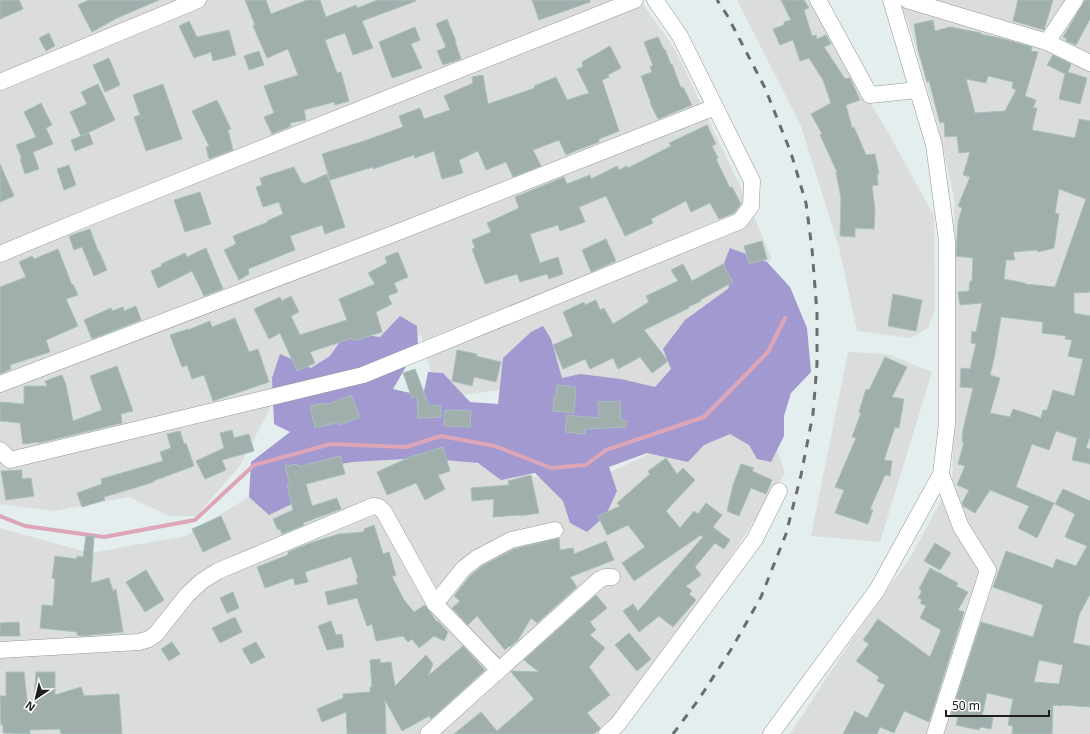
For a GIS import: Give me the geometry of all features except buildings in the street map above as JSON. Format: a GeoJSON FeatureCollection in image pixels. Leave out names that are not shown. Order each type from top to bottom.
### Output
{"type":"FeatureCollection","features":[{"type":"Feature","properties":{"kind":"street"},"geometry":{"type":"LineString","coordinates":[[0,82],[198,0]]}},
{"type":"Feature","properties":{"kind":"street"},"geometry":{"type":"LineString","coordinates":[[0,254],[634,0]]}},
{"type":"Feature","properties":{"kind":"street"},"geometry":{"type":"LineString","coordinates":[[0,450],[10,460],[363,375],[740,221],[751,206],[752,181],[680,36],[655,0]]}},
{"type":"Feature","properties":{"kind":"street"},"geometry":{"type":"LineString","coordinates":[[818,0],[870,95],[917,90]]}},
{"type":"Feature","properties":{"kind":"street"},"geometry":{"type":"LineString","coordinates":[[771,734],[876,590],[941,474],[946,424],[947,241],[934,145],[891,0]]}},
{"type":"Feature","properties":{"kind":"street"},"geometry":{"type":"LineString","coordinates":[[906,0],[1047,42],[1090,63]]}},
{"type":"Feature","properties":{"kind":"street"},"geometry":{"type":"LineString","coordinates":[[1047,42],[1075,0]]}},
{"type":"Feature","properties":{"kind":"street"},"geometry":{"type":"LineString","coordinates":[[0,384],[386,237],[715,107]]}},
{"type":"Feature","properties":{"kind":"street"},"geometry":{"type":"LineString","coordinates":[[935,734],[988,570],[961,527],[941,474]]}},
{"type":"Feature","properties":{"kind":"street"},"geometry":{"type":"LineString","coordinates":[[607,734],[618,724],[755,539],[778,491]]}},
{"type":"Feature","properties":{"kind":"street"},"geometry":{"type":"LineString","coordinates":[[0,650],[139,642],[149,640],[156,634],[187,596],[202,581],[218,571],[373,506],[380,507],[384,512],[435,604],[499,670]]}},
{"type":"Feature","properties":{"kind":"street"},"geometry":{"type":"LineString","coordinates":[[435,604],[463,569],[477,558],[511,540],[555,530]]}},
{"type":"Feature","properties":{"kind":"street"},"geometry":{"type":"LineString","coordinates":[[428,734],[599,580],[605,577],[612,577]]}},
{"type":"Feature","properties":{"kind":"shaded area"},"geometry":{"type":"Polygon","coordinates":[[[0,0],[640,0],[675,49],[749,205],[772,259],[726,307],[671,403],[532,385],[438,399],[421,335],[335,362],[284,382],[239,467],[196,516],[169,516],[129,497],[54,511],[0,504],[0,0]]]}},
{"type":"Feature","properties":{"kind":"shaded area"},"geometry":{"type":"Polygon","coordinates":[[[737,0],[809,0],[889,134],[934,216],[935,309],[928,328],[911,338],[857,331],[839,248],[801,126],[737,0]]]}},
{"type":"Feature","properties":{"kind":"shaded area"},"geometry":{"type":"Polygon","coordinates":[[[896,0],[1090,0],[1090,734],[790,734],[849,644],[910,558],[952,481],[955,373],[954,197],[938,126],[908,21],[896,0]]]}},
{"type":"Feature","properties":{"kind":"shaded area"},"geometry":{"type":"Polygon","coordinates":[[[730,248],[767,262],[790,287],[807,328],[811,372],[791,393],[784,416],[784,436],[771,462],[757,459],[749,445],[730,434],[704,445],[688,462],[647,453],[609,467],[617,491],[606,515],[587,532],[570,523],[563,501],[535,473],[501,480],[478,463],[421,458],[352,462],[292,473],[294,503],[269,515],[249,497],[251,462],[290,432],[274,424],[272,378],[280,354],[311,368],[330,356],[346,333],[380,337],[400,316],[417,326],[418,346],[393,389],[423,396],[428,372],[443,373],[470,402],[498,404],[503,358],[531,332],[543,326],[551,339],[562,378],[580,374],[621,379],[655,387],[671,369],[663,349],[685,320],[729,288],[724,263],[730,248]]]}},
{"type":"Feature","properties":{"kind":"shaded area"},"geometry":{"type":"Polygon","coordinates":[[[848,352],[888,354],[932,372],[880,542],[811,536],[848,352]]]}},
{"type":"Feature","properties":{"kind":"shaded area"},"geometry":{"type":"Polygon","coordinates":[[[759,397],[785,473],[616,734],[0,734],[0,528],[90,553],[186,536],[282,476],[362,459],[452,458],[579,486],[641,458],[759,397]]]}},
{"type":"Feature","properties":{"kind":"waterway"},"geometry":{"type":"LineString","coordinates":[[0,516],[25,526],[104,537],[195,520],[254,465],[331,444],[406,447],[441,436],[495,446],[551,468],[586,465],[606,450],[704,417],[768,352],[785,318]]}},
{"type":"Feature","properties":{"kind":"railway"},"geometry":{"type":"LineString","coordinates":[[673,734],[699,699],[732,648],[761,597],[786,534],[801,475],[813,414],[817,364],[817,313],[812,249],[806,203],[791,153],[765,88],[727,15],[717,0]]}}]}
